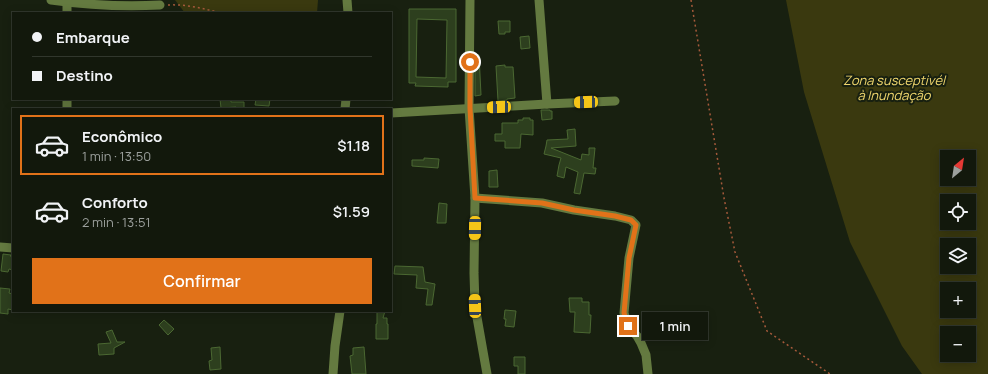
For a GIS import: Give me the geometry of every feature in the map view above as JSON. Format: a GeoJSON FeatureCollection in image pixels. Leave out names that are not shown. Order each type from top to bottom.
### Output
{"type":"FeatureCollection","features":[{"type":"Feature","properties":{"kind":"street"},"geometry":{"type":"LineString","coordinates":[[55,0],[118,6],[160,5]]}},
{"type":"Feature","properties":{"kind":"street"},"geometry":{"type":"LineString","coordinates":[[347,0],[348,12]]}},
{"type":"Feature","properties":{"kind":"street"},"geometry":{"type":"LineString","coordinates":[[470,0],[470,108],[475,198],[475,306],[487,374]]}},
{"type":"Feature","properties":{"kind":"street"},"geometry":{"type":"LineString","coordinates":[[539,0],[547,104]]}},
{"type":"Feature","properties":{"kind":"street"},"geometry":{"type":"LineString","coordinates":[[67,1],[67,12]]}},
{"type":"Feature","properties":{"kind":"street"},"geometry":{"type":"LineString","coordinates":[[392,113],[615,101]]}},
{"type":"Feature","properties":{"kind":"street"},"geometry":{"type":"LineString","coordinates":[[475,198],[542,203],[574,210],[615,216],[631,220],[636,225],[629,258],[624,313],[628,326],[637,336],[646,355],[648,374]]}},
{"type":"Feature","properties":{"kind":"street"},"geometry":{"type":"LineString","coordinates":[[0,247],[12,248]]}},
{"type":"Feature","properties":{"kind":"street"},"geometry":{"type":"LineString","coordinates":[[333,374],[340,312]]}},
{"type":"Feature","properties":{"kind":"path"},"geometry":{"type":"LineString","coordinates":[[691,0],[724,198],[735,252],[767,331],[830,374]]}},
{"type":"Feature","properties":{"kind":"path"},"geometry":{"type":"LineString","coordinates":[[160,5],[179,4],[218,12]]}},
{"type":"Feature","properties":{"kind":"water"},"geometry":{"type":"Polygon","coordinates":[[[175,0],[318,0],[317,12],[184,12],[175,0]]]}},
{"type":"Feature","properties":{"kind":"water","name":"Zona susceptivél à Inundação"},"geometry":{"type":"Polygon","coordinates":[[[786,0],[988,0],[988,374],[922,374],[902,346],[850,242],[804,92],[786,0]]]}},
{"type":"Feature","properties":{"kind":"building"},"geometry":{"type":"Polygon","coordinates":[[[409,9],[456,9],[456,82],[448,82],[448,87],[415,86],[416,83],[409,83],[409,9]],[[417,19],[416,77],[446,78],[447,20],[417,19]]]}},
{"type":"Feature","properties":{"kind":"building"},"geometry":{"type":"Polygon","coordinates":[[[498,21],[510,21],[510,32],[499,34],[498,21]]]}},
{"type":"Feature","properties":{"kind":"building"},"geometry":{"type":"Polygon","coordinates":[[[529,36],[530,48],[521,49],[520,37],[529,36]]]}},
{"type":"Feature","properties":{"kind":"building"},"geometry":{"type":"Polygon","coordinates":[[[475,55],[479,55],[481,95],[475,96],[475,55]]]}},
{"type":"Feature","properties":{"kind":"building"},"geometry":{"type":"Polygon","coordinates":[[[505,65],[505,67],[513,67],[515,98],[498,101],[496,66],[505,65]]]}},
{"type":"Feature","properties":{"kind":"building"},"geometry":{"type":"Polygon","coordinates":[[[220,100],[244,102],[244,108],[221,108],[220,100]]]}},
{"type":"Feature","properties":{"kind":"building"},"geometry":{"type":"Polygon","coordinates":[[[256,100],[270,100],[269,106],[255,105],[256,100]]]}},
{"type":"Feature","properties":{"kind":"building"},"geometry":{"type":"Polygon","coordinates":[[[541,110],[552,111],[552,119],[542,120],[541,110]]]}},
{"type":"Feature","properties":{"kind":"building"},"geometry":{"type":"Polygon","coordinates":[[[523,118],[530,118],[530,120],[533,120],[533,135],[521,134],[520,148],[505,148],[505,141],[495,141],[495,134],[502,134],[502,123],[518,123],[518,120],[523,120],[523,118]]]}},
{"type":"Feature","properties":{"kind":"building"},"geometry":{"type":"Polygon","coordinates":[[[575,129],[576,146],[551,148],[581,160],[582,154],[589,155],[589,148],[595,148],[593,168],[596,168],[595,174],[584,173],[580,194],[574,193],[578,172],[566,167],[564,178],[557,176],[561,158],[544,154],[547,140],[568,139],[567,130],[575,129]]]}},
{"type":"Feature","properties":{"kind":"building"},"geometry":{"type":"Polygon","coordinates":[[[424,158],[439,159],[438,168],[412,166],[412,160],[424,160],[424,158]]]}},
{"type":"Feature","properties":{"kind":"building"},"geometry":{"type":"Polygon","coordinates":[[[497,170],[498,187],[489,187],[489,171],[497,170]]]}},
{"type":"Feature","properties":{"kind":"building"},"geometry":{"type":"Polygon","coordinates":[[[439,203],[447,204],[446,223],[437,223],[439,203]]]}},
{"type":"Feature","properties":{"kind":"building"},"geometry":{"type":"Polygon","coordinates":[[[3,254],[11,255],[12,270],[9,269],[8,272],[1,271],[3,254]]]}},
{"type":"Feature","properties":{"kind":"building"},"geometry":{"type":"Polygon","coordinates":[[[395,266],[423,267],[425,282],[435,284],[432,305],[426,305],[428,289],[416,288],[417,275],[394,274],[395,266]]]}},
{"type":"Feature","properties":{"kind":"building"},"geometry":{"type":"Polygon","coordinates":[[[0,288],[10,289],[9,293],[12,294],[12,310],[8,309],[8,314],[0,313],[0,288]]]}},
{"type":"Feature","properties":{"kind":"building"},"geometry":{"type":"Polygon","coordinates":[[[569,298],[582,298],[582,302],[589,302],[589,315],[591,315],[590,333],[574,332],[575,312],[570,312],[569,298]]]}},
{"type":"Feature","properties":{"kind":"building"},"geometry":{"type":"Polygon","coordinates":[[[505,310],[516,311],[514,327],[505,326],[505,310]]]}},
{"type":"Feature","properties":{"kind":"building"},"geometry":{"type":"Polygon","coordinates":[[[377,312],[385,312],[383,318],[387,318],[388,339],[376,339],[377,312]]]}},
{"type":"Feature","properties":{"kind":"building"},"geometry":{"type":"Polygon","coordinates":[[[164,320],[174,329],[168,335],[159,325],[164,320]]]}},
{"type":"Feature","properties":{"kind":"building"},"geometry":{"type":"Polygon","coordinates":[[[112,330],[117,342],[125,342],[114,348],[114,354],[99,355],[98,344],[111,343],[106,332],[112,330]]]}},
{"type":"Feature","properties":{"kind":"building"},"geometry":{"type":"Polygon","coordinates":[[[220,347],[221,369],[210,370],[209,361],[212,360],[211,348],[220,347]]]}},
{"type":"Feature","properties":{"kind":"building"},"geometry":{"type":"Polygon","coordinates":[[[364,347],[366,374],[352,374],[350,356],[353,355],[353,348],[364,347]]]}},
{"type":"Feature","properties":{"kind":"building"},"geometry":{"type":"Polygon","coordinates":[[[514,357],[525,357],[525,374],[518,374],[518,366],[514,366],[514,357]]]}},
{"type":"Feature","properties":{"kind":"route"},"geometry":{"type":"LineString","coordinates":[[470,62],[470,108],[475,198],[542,203],[631,220],[636,225],[627,275],[624,313],[628,326]]}}]}
